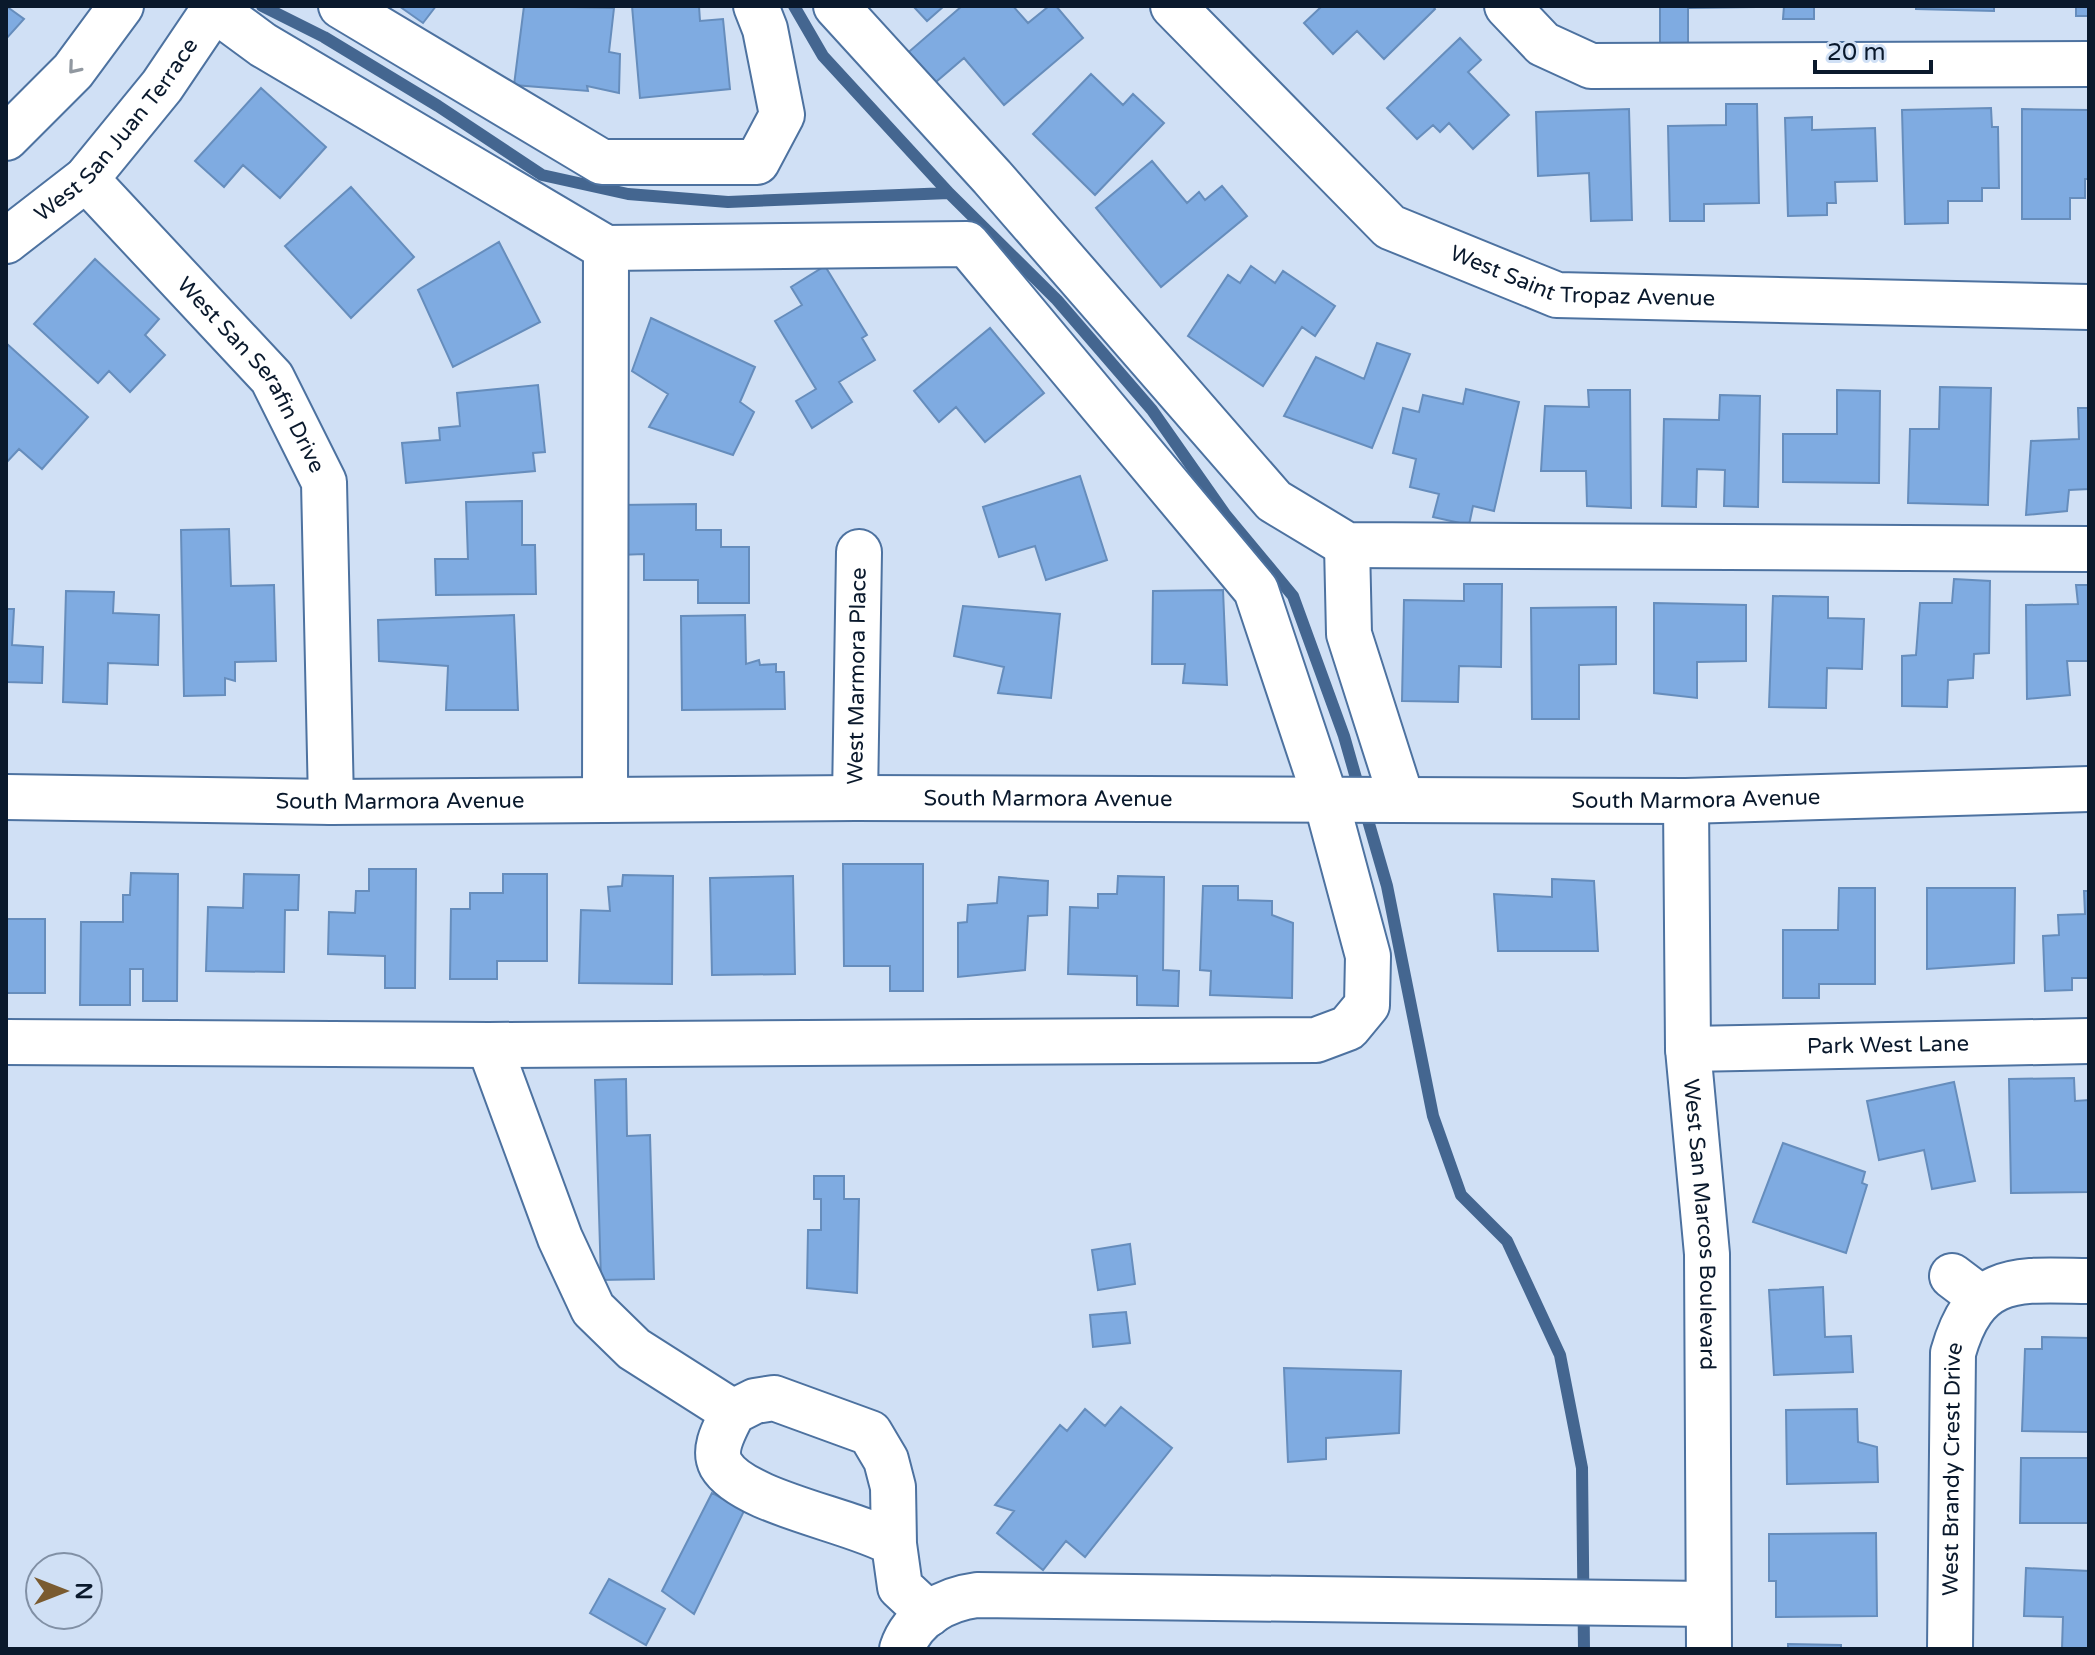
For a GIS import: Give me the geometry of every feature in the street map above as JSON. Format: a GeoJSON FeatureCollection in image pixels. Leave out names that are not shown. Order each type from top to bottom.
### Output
{"type":"FeatureCollection","features":[{"type":"Feature","properties":{"kind":"street"},"geometry":{"type":"LineString","coordinates":[[6,138],[73,71],[121,6]]}},
{"type":"Feature","properties":{"kind":"street"},"geometry":{"type":"LineString","coordinates":[[341,6],[602,162],[757,162],[782,115],[765,29],[756,6]]}},
{"type":"Feature","properties":{"kind":"street"},"geometry":{"type":"LineString","coordinates":[[836,6],[992,177],[1274,501],[1347,545],[2089,549]]}},
{"type":"Feature","properties":{"kind":"street"},"geometry":{"type":"LineString","coordinates":[[1507,6],[1543,44],[1591,66],[1855,68],[2089,64]]}},
{"type":"Feature","properties":{"kind":"street"},"geometry":{"type":"LineString","coordinates":[[6,1042],[489,1045],[1316,1040],[1348,1028],[1367,1005],[1368,956],[1326,800],[1256,590],[967,244],[606,248],[263,45],[215,8]]}},
{"type":"Feature","properties":{"kind":"street","name":"West San Juan Terrace"},"geometry":{"type":"LineString","coordinates":[[6,241],[86,179],[162,86],[215,8]]}},
{"type":"Feature","properties":{"kind":"street","name":"West Saint Tropaz Avenue"},"geometry":{"type":"LineString","coordinates":[[1184,10],[1390,227],[1557,295],[2089,307]]}},
{"type":"Feature","properties":{"kind":"street","name":"West San Serafin Drive"},"geometry":{"type":"LineString","coordinates":[[86,179],[272,378],[324,482],[331,802]]}},
{"type":"Feature","properties":{"kind":"street"},"geometry":{"type":"LineString","coordinates":[[605,800],[606,248]]}},
{"type":"Feature","properties":{"kind":"street"},"geometry":{"type":"LineString","coordinates":[[1347,545],[1349,634],[1402,800]]}},
{"type":"Feature","properties":{"kind":"street","name":"West Marmora Place"},"geometry":{"type":"LineString","coordinates":[[855,798],[859,552]]}},
{"type":"Feature","properties":{"kind":"street","name":"South Marmora Avenue"},"geometry":{"type":"LineString","coordinates":[[6,797],[331,802],[855,798],[1686,801],[2089,789]]}},
{"type":"Feature","properties":{"kind":"street","name":"West San Marcos Boulevard"},"geometry":{"type":"LineString","coordinates":[[1686,801],[1688,1049],[1707,1254],[1709,1649]]}},
{"type":"Feature","properties":{"kind":"street","name":"Park West Lane"},"geometry":{"type":"LineString","coordinates":[[1688,1049],[2089,1041]]}},
{"type":"Feature","properties":{"kind":"street"},"geometry":{"type":"LineString","coordinates":[[489,1045],[560,1238],[593,1309],[634,1349],[733,1412]]}},
{"type":"Feature","properties":{"kind":"street","name":"West Brandy Crest Drive"},"geometry":{"type":"LineString","coordinates":[[1950,1649],[1953,1353],[1968,1314],[1966,1287],[2020,1280],[2089,1281]]}},
{"type":"Feature","properties":{"kind":"street"},"geometry":{"type":"LineString","coordinates":[[894,1544],[873,1531],[778,1502],[740,1481],[721,1465],[718,1449],[733,1412],[755,1401],[774,1398],[870,1433],[886,1460],[893,1487],[894,1544],[900,1587],[929,1614]]}},
{"type":"Feature","properties":{"kind":"street"},"geometry":{"type":"LineString","coordinates":[[902,1649],[916,1624],[942,1604],[977,1595],[1708,1604]]}},
{"type":"Feature","properties":{"kind":"building"},"geometry":{"type":"Polygon","coordinates":[[[6,6],[24,19],[6,39],[6,6]]]}},
{"type":"Feature","properties":{"kind":"building"},"geometry":{"type":"Polygon","coordinates":[[[399,6],[436,6],[423,23],[399,6]]]}},
{"type":"Feature","properties":{"kind":"building"},"geometry":{"type":"Polygon","coordinates":[[[524,6],[614,8],[609,52],[620,54],[619,93],[587,86],[588,91],[514,85],[524,6]]]}},
{"type":"Feature","properties":{"kind":"building"},"geometry":{"type":"Polygon","coordinates":[[[632,6],[699,6],[700,21],[723,19],[730,89],[640,98],[632,6]]]}},
{"type":"Feature","properties":{"kind":"building"},"geometry":{"type":"Polygon","coordinates":[[[913,6],[944,6],[927,21],[913,6]]]}},
{"type":"Feature","properties":{"kind":"building"},"geometry":{"type":"Polygon","coordinates":[[[962,6],[1013,6],[1028,23],[1049,6],[1056,6],[1083,38],[1004,105],[964,58],[930,87],[904,56],[962,6]]]}},
{"type":"Feature","properties":{"kind":"building"},"geometry":{"type":"Polygon","coordinates":[[[1322,6],[1433,6],[1435,9],[1384,59],[1357,31],[1333,54],[1304,23],[1322,6]]]}},
{"type":"Feature","properties":{"kind":"building"},"geometry":{"type":"Polygon","coordinates":[[[1660,6],[1756,7],[1688,8],[1688,44],[1660,46],[1660,6]]]}},
{"type":"Feature","properties":{"kind":"building"},"geometry":{"type":"Polygon","coordinates":[[[1784,6],[1814,6],[1814,19],[1783,19],[1784,6]]]}},
{"type":"Feature","properties":{"kind":"building"},"geometry":{"type":"Polygon","coordinates":[[[1916,6],[1994,6],[1994,11],[1916,9],[1916,6]]]}},
{"type":"Feature","properties":{"kind":"building"},"geometry":{"type":"Polygon","coordinates":[[[2076,6],[2089,6],[2089,16],[2076,16],[2076,6]]]}},
{"type":"Feature","properties":{"kind":"building"},"geometry":{"type":"Polygon","coordinates":[[[1460,38],[1481,60],[1468,72],[1509,115],[1473,149],[1449,123],[1440,132],[1433,125],[1417,139],[1387,108],[1460,38]]]}},
{"type":"Feature","properties":{"kind":"building"},"geometry":{"type":"Polygon","coordinates":[[[1091,74],[1123,105],[1133,94],[1164,123],[1095,195],[1033,134],[1091,74]]]}},
{"type":"Feature","properties":{"kind":"building"},"geometry":{"type":"Polygon","coordinates":[[[261,88],[326,147],[280,198],[243,165],[224,187],[195,161],[261,88]]]}},
{"type":"Feature","properties":{"kind":"building"},"geometry":{"type":"Polygon","coordinates":[[[1726,104],[1757,104],[1759,203],[1704,204],[1704,221],[1670,221],[1668,126],[1726,125],[1726,104]]]}},
{"type":"Feature","properties":{"kind":"building"},"geometry":{"type":"Polygon","coordinates":[[[1991,108],[1992,127],[1998,127],[1999,188],[1982,188],[1982,201],[1948,201],[1948,223],[1905,224],[1902,110],[1991,108]]]}},
{"type":"Feature","properties":{"kind":"building"},"geometry":{"type":"Polygon","coordinates":[[[1629,109],[1632,220],[1591,221],[1589,173],[1538,176],[1536,112],[1629,109]]]}},
{"type":"Feature","properties":{"kind":"building"},"geometry":{"type":"Polygon","coordinates":[[[2022,109],[2089,110],[2089,179],[2085,179],[2085,198],[2070,198],[2070,219],[2022,219],[2022,109]]]}},
{"type":"Feature","properties":{"kind":"building"},"geometry":{"type":"Polygon","coordinates":[[[1812,117],[1812,130],[1875,128],[1877,181],[1835,182],[1836,203],[1827,203],[1827,215],[1788,216],[1785,118],[1812,117]]]}},
{"type":"Feature","properties":{"kind":"building"},"geometry":{"type":"Polygon","coordinates":[[[1152,161],[1187,203],[1199,192],[1205,200],[1222,186],[1247,216],[1161,287],[1096,208],[1152,161]]]}},
{"type":"Feature","properties":{"kind":"building"},"geometry":{"type":"Polygon","coordinates":[[[351,187],[414,257],[351,318],[285,246],[351,187]]]}},
{"type":"Feature","properties":{"kind":"building"},"geometry":{"type":"Polygon","coordinates":[[[499,242],[540,322],[453,367],[418,290],[499,242]]]}},
{"type":"Feature","properties":{"kind":"building"},"geometry":{"type":"Polygon","coordinates":[[[95,259],[159,319],[145,335],[165,355],[130,392],[109,371],[98,383],[34,324],[95,259]]]}},
{"type":"Feature","properties":{"kind":"building"},"geometry":{"type":"Polygon","coordinates":[[[825,266],[867,335],[862,338],[875,360],[839,382],[852,402],[812,428],[796,401],[816,389],[775,321],[802,305],[791,287],[825,266]]]}},
{"type":"Feature","properties":{"kind":"building"},"geometry":{"type":"Polygon","coordinates":[[[1251,266],[1275,283],[1283,271],[1335,306],[1315,336],[1302,327],[1263,386],[1188,336],[1228,275],[1240,283],[1251,266]]]}},
{"type":"Feature","properties":{"kind":"building"},"geometry":{"type":"Polygon","coordinates":[[[651,318],[755,367],[740,402],[754,412],[733,455],[649,427],[668,394],[632,371],[651,318]]]}},
{"type":"Feature","properties":{"kind":"building"},"geometry":{"type":"Polygon","coordinates":[[[990,328],[1044,393],[985,442],[956,407],[939,422],[914,391],[990,328]]]}},
{"type":"Feature","properties":{"kind":"building"},"geometry":{"type":"Polygon","coordinates":[[[6,343],[88,417],[42,469],[19,449],[6,463],[6,343]]]}},
{"type":"Feature","properties":{"kind":"building"},"geometry":{"type":"Polygon","coordinates":[[[1377,343],[1410,354],[1372,448],[1284,416],[1316,357],[1364,379],[1377,343]]]}},
{"type":"Feature","properties":{"kind":"building"},"geometry":{"type":"Polygon","coordinates":[[[538,385],[545,452],[533,453],[535,471],[406,483],[402,443],[440,440],[439,428],[460,426],[457,393],[538,385]]]}},
{"type":"Feature","properties":{"kind":"building"},"geometry":{"type":"Polygon","coordinates":[[[1940,387],[1991,388],[1988,505],[1908,503],[1910,429],[1939,429],[1940,387]]]}},
{"type":"Feature","properties":{"kind":"building"},"geometry":{"type":"Polygon","coordinates":[[[1466,389],[1519,402],[1494,511],[1473,506],[1469,525],[1433,517],[1439,494],[1410,487],[1416,459],[1393,453],[1403,408],[1419,412],[1423,395],[1463,404],[1466,389]]]}},
{"type":"Feature","properties":{"kind":"building"},"geometry":{"type":"Polygon","coordinates":[[[1588,390],[1630,390],[1631,508],[1587,506],[1586,471],[1541,471],[1545,406],[1589,407],[1588,390]]]}},
{"type":"Feature","properties":{"kind":"building"},"geometry":{"type":"Polygon","coordinates":[[[1837,390],[1880,391],[1879,483],[1783,482],[1783,434],[1837,434],[1837,390]]]}},
{"type":"Feature","properties":{"kind":"building"},"geometry":{"type":"Polygon","coordinates":[[[1720,395],[1760,396],[1758,507],[1724,506],[1725,470],[1697,469],[1696,507],[1662,506],[1664,419],[1719,420],[1720,395]]]}},
{"type":"Feature","properties":{"kind":"building"},"geometry":{"type":"Polygon","coordinates":[[[2078,408],[2089,408],[2089,489],[2069,490],[2067,511],[2026,515],[2031,441],[2079,439],[2078,408]]]}},
{"type":"Feature","properties":{"kind":"building"},"geometry":{"type":"Polygon","coordinates":[[[1080,476],[1107,560],[1046,580],[1035,546],[999,557],[983,507],[1080,476]]]}},
{"type":"Feature","properties":{"kind":"building"},"geometry":{"type":"Polygon","coordinates":[[[522,501],[522,545],[535,545],[536,594],[436,595],[435,559],[468,559],[466,502],[522,501]]]}},
{"type":"Feature","properties":{"kind":"building"},"geometry":{"type":"Polygon","coordinates":[[[696,504],[696,530],[721,530],[721,547],[749,547],[749,603],[698,603],[698,580],[644,580],[644,554],[619,555],[619,505],[696,504]]]}},
{"type":"Feature","properties":{"kind":"building"},"geometry":{"type":"Polygon","coordinates":[[[229,529],[231,586],[274,585],[276,661],[235,662],[235,681],[225,678],[225,695],[184,696],[181,530],[229,529]]]}},
{"type":"Feature","properties":{"kind":"building"},"geometry":{"type":"Polygon","coordinates":[[[1954,579],[1990,581],[1989,653],[1974,654],[1973,678],[1948,680],[1947,707],[1902,706],[1902,656],[1916,655],[1920,603],[1952,603],[1954,579]]]}},
{"type":"Feature","properties":{"kind":"building"},"geometry":{"type":"Polygon","coordinates":[[[1464,584],[1502,584],[1501,667],[1459,666],[1458,702],[1402,701],[1404,600],[1464,601],[1464,584]]]}},
{"type":"Feature","properties":{"kind":"building"},"geometry":{"type":"Polygon","coordinates":[[[2076,585],[2089,585],[2089,661],[2067,661],[2070,695],[2027,699],[2026,605],[2078,604],[2076,585]]]}},
{"type":"Feature","properties":{"kind":"building"},"geometry":{"type":"Polygon","coordinates":[[[1223,590],[1227,685],[1183,683],[1185,664],[1152,664],[1153,591],[1223,590]]]}},
{"type":"Feature","properties":{"kind":"building"},"geometry":{"type":"Polygon","coordinates":[[[66,591],[114,592],[113,613],[159,615],[158,665],[108,663],[107,704],[63,702],[66,591]]]}},
{"type":"Feature","properties":{"kind":"building"},"geometry":{"type":"Polygon","coordinates":[[[1773,596],[1828,597],[1828,618],[1864,619],[1862,669],[1827,668],[1826,708],[1769,707],[1773,596]]]}},
{"type":"Feature","properties":{"kind":"building"},"geometry":{"type":"Polygon","coordinates":[[[1654,603],[1746,605],[1746,661],[1697,662],[1697,698],[1654,693],[1654,603]]]}},
{"type":"Feature","properties":{"kind":"building"},"geometry":{"type":"Polygon","coordinates":[[[963,606],[1060,614],[1051,698],[998,693],[1004,667],[954,656],[963,606]]]}},
{"type":"Feature","properties":{"kind":"building"},"geometry":{"type":"Polygon","coordinates":[[[1616,607],[1616,664],[1579,665],[1579,719],[1532,719],[1531,608],[1616,607]]]}},
{"type":"Feature","properties":{"kind":"building"},"geometry":{"type":"Polygon","coordinates":[[[6,609],[14,609],[12,645],[43,647],[42,683],[6,682],[6,609]]]}},
{"type":"Feature","properties":{"kind":"building"},"geometry":{"type":"Polygon","coordinates":[[[514,615],[518,710],[446,710],[448,666],[379,661],[378,620],[514,615]]]}},
{"type":"Feature","properties":{"kind":"building"},"geometry":{"type":"Polygon","coordinates":[[[745,615],[746,664],[759,660],[760,665],[776,664],[776,672],[784,672],[785,709],[682,710],[681,616],[745,615]]]}},
{"type":"Feature","properties":{"kind":"building"},"geometry":{"type":"Polygon","coordinates":[[[843,864],[923,864],[923,991],[890,991],[890,966],[844,966],[843,864]]]}},
{"type":"Feature","properties":{"kind":"building"},"geometry":{"type":"Polygon","coordinates":[[[369,869],[416,869],[415,988],[385,988],[385,956],[328,954],[329,912],[355,913],[356,891],[369,891],[369,869]]]}},
{"type":"Feature","properties":{"kind":"building"},"geometry":{"type":"Polygon","coordinates":[[[131,873],[178,874],[177,1001],[143,1001],[143,969],[130,969],[130,1005],[80,1005],[81,922],[123,922],[123,895],[130,895],[131,873]]]}},
{"type":"Feature","properties":{"kind":"building"},"geometry":{"type":"Polygon","coordinates":[[[244,874],[299,875],[298,910],[285,910],[284,972],[206,971],[208,907],[243,908],[244,874]]]}},
{"type":"Feature","properties":{"kind":"building"},"geometry":{"type":"Polygon","coordinates":[[[503,874],[547,874],[547,961],[497,961],[497,979],[450,979],[451,909],[470,909],[470,893],[503,893],[503,874]]]}},
{"type":"Feature","properties":{"kind":"building"},"geometry":{"type":"Polygon","coordinates":[[[623,875],[673,876],[672,984],[579,983],[581,910],[610,911],[608,887],[622,886],[623,875]]]}},
{"type":"Feature","properties":{"kind":"building"},"geometry":{"type":"Polygon","coordinates":[[[793,876],[795,974],[712,975],[710,878],[793,876]]]}},
{"type":"Feature","properties":{"kind":"building"},"geometry":{"type":"Polygon","coordinates":[[[1118,876],[1164,877],[1163,970],[1179,971],[1178,1006],[1137,1005],[1137,976],[1068,974],[1070,907],[1098,908],[1098,894],[1117,894],[1118,876]]]}},
{"type":"Feature","properties":{"kind":"building"},"geometry":{"type":"Polygon","coordinates":[[[999,877],[1048,881],[1047,915],[1028,916],[1025,970],[958,977],[958,923],[967,922],[968,905],[997,903],[999,877]]]}},
{"type":"Feature","properties":{"kind":"building"},"geometry":{"type":"Polygon","coordinates":[[[1552,879],[1594,881],[1598,951],[1498,951],[1494,894],[1552,897],[1552,879]]]}},
{"type":"Feature","properties":{"kind":"building"},"geometry":{"type":"Polygon","coordinates":[[[1203,886],[1238,886],[1238,900],[1272,901],[1272,915],[1293,923],[1292,998],[1210,995],[1211,971],[1200,970],[1203,886]]]}},
{"type":"Feature","properties":{"kind":"building"},"geometry":{"type":"Polygon","coordinates":[[[1839,888],[1875,888],[1875,984],[1819,984],[1819,998],[1783,998],[1783,930],[1838,930],[1839,888]]]}},
{"type":"Feature","properties":{"kind":"building"},"geometry":{"type":"Polygon","coordinates":[[[1927,888],[2015,888],[2014,963],[1927,969],[1927,888]]]}},
{"type":"Feature","properties":{"kind":"building"},"geometry":{"type":"Polygon","coordinates":[[[2084,891],[2089,891],[2089,978],[2072,978],[2072,990],[2045,991],[2043,936],[2059,935],[2058,915],[2085,914],[2084,891]]]}},
{"type":"Feature","properties":{"kind":"building"},"geometry":{"type":"Polygon","coordinates":[[[6,919],[45,919],[45,993],[6,993],[6,919]]]}},
{"type":"Feature","properties":{"kind":"building"},"geometry":{"type":"Polygon","coordinates":[[[2074,1078],[2075,1101],[2089,1100],[2089,1192],[2011,1193],[2009,1079],[2074,1078]]]}},
{"type":"Feature","properties":{"kind":"building"},"geometry":{"type":"Polygon","coordinates":[[[626,1079],[627,1136],[650,1135],[654,1279],[601,1280],[595,1080],[626,1079]]]}},
{"type":"Feature","properties":{"kind":"building"},"geometry":{"type":"Polygon","coordinates":[[[1954,1082],[1975,1181],[1932,1189],[1924,1150],[1879,1160],[1867,1101],[1954,1082]]]}},
{"type":"Feature","properties":{"kind":"building"},"geometry":{"type":"Polygon","coordinates":[[[1783,1143],[1865,1172],[1862,1183],[1867,1185],[1846,1253],[1753,1222],[1783,1143]]]}},
{"type":"Feature","properties":{"kind":"building"},"geometry":{"type":"Polygon","coordinates":[[[814,1176],[844,1176],[844,1199],[859,1199],[857,1293],[807,1288],[808,1230],[821,1230],[821,1199],[814,1199],[814,1176]]]}},
{"type":"Feature","properties":{"kind":"building"},"geometry":{"type":"Polygon","coordinates":[[[1130,1244],[1135,1284],[1098,1290],[1092,1250],[1130,1244]]]}},
{"type":"Feature","properties":{"kind":"building"},"geometry":{"type":"Polygon","coordinates":[[[1823,1287],[1825,1337],[1851,1336],[1853,1372],[1774,1375],[1769,1290],[1823,1287]]]}},
{"type":"Feature","properties":{"kind":"building"},"geometry":{"type":"Polygon","coordinates":[[[1126,1312],[1130,1343],[1093,1347],[1090,1315],[1126,1312]]]}},
{"type":"Feature","properties":{"kind":"building"},"geometry":{"type":"Polygon","coordinates":[[[2042,1337],[2089,1338],[2089,1432],[2022,1431],[2025,1349],[2042,1349],[2042,1337]]]}},
{"type":"Feature","properties":{"kind":"building"},"geometry":{"type":"Polygon","coordinates":[[[1284,1368],[1401,1371],[1399,1433],[1326,1438],[1326,1459],[1288,1462],[1284,1368]]]}},
{"type":"Feature","properties":{"kind":"building"},"geometry":{"type":"Polygon","coordinates":[[[1121,1407],[1172,1448],[1085,1557],[1066,1541],[1043,1570],[997,1533],[1014,1511],[995,1505],[1060,1425],[1067,1431],[1085,1409],[1105,1426],[1121,1407]]]}},
{"type":"Feature","properties":{"kind":"building"},"geometry":{"type":"Polygon","coordinates":[[[1857,1409],[1858,1442],[1877,1447],[1878,1482],[1787,1484],[1786,1410],[1857,1409]]]}},
{"type":"Feature","properties":{"kind":"building"},"geometry":{"type":"Polygon","coordinates":[[[2021,1458],[2089,1458],[2089,1523],[2020,1523],[2021,1458]]]}},
{"type":"Feature","properties":{"kind":"building"},"geometry":{"type":"Polygon","coordinates":[[[712,1493],[744,1511],[694,1614],[662,1591],[712,1493]]]}},
{"type":"Feature","properties":{"kind":"building"},"geometry":{"type":"Polygon","coordinates":[[[1876,1533],[1877,1616],[1776,1617],[1776,1581],[1769,1581],[1769,1534],[1876,1533]]]}},
{"type":"Feature","properties":{"kind":"building"},"geometry":{"type":"Polygon","coordinates":[[[2026,1568],[2089,1571],[2089,1649],[2062,1649],[2063,1617],[2024,1616],[2026,1568]]]}},
{"type":"Feature","properties":{"kind":"building"},"geometry":{"type":"Polygon","coordinates":[[[609,1579],[665,1609],[646,1645],[590,1613],[609,1579]]]}},
{"type":"Feature","properties":{"kind":"building"},"geometry":{"type":"Polygon","coordinates":[[[1788,1644],[1841,1645],[1841,1649],[1788,1649],[1788,1644]]]}},
{"type":"Feature","properties":{"kind":"waterway"},"geometry":{"type":"LineString","coordinates":[[262,6],[324,37],[438,106],[542,175],[628,194],[728,202],[949,193],[1057,300],[1152,410],[1225,514],[1293,596],[1344,736],[1360,792]]}},
{"type":"Feature","properties":{"kind":"waterway"},"geometry":{"type":"LineString","coordinates":[[794,6],[823,56],[949,193]]}},
{"type":"Feature","properties":{"kind":"waterway"},"geometry":{"type":"LineString","coordinates":[[1365,810],[1387,886],[1433,1116],[1461,1195],[1507,1241],[1560,1355],[1582,1468],[1584,1649]]}}]}
